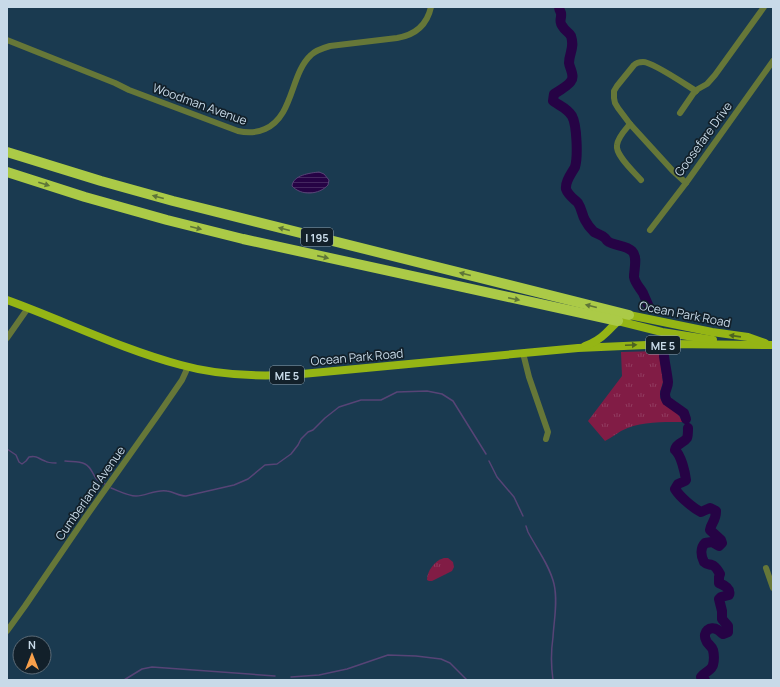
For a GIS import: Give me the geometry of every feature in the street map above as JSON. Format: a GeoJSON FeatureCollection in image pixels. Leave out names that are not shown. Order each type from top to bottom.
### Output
{"type":"FeatureCollection","features":[{"type":"Feature","properties":{"kind":"highway","name":"I 195"},"geometry":{"type":"LineString","coordinates":[[7,152],[101,181],[173,201],[629,315]]}},
{"type":"Feature","properties":{"kind":"highway","name":"I 195"},"geometry":{"type":"LineString","coordinates":[[7,172],[85,197],[243,239],[618,322]]}},
{"type":"Feature","properties":{"kind":"main road","name":"Ocean Park Road"},"geometry":{"type":"LineString","coordinates":[[7,300],[75,328],[140,352],[188,367],[253,376],[302,374],[578,348],[669,344],[773,345]]}},
{"type":"Feature","properties":{"kind":"main road","name":"Ocean Park Road"},"geometry":{"type":"LineString","coordinates":[[578,348],[591,344],[623,317],[629,315],[698,330],[748,337],[773,345]]}},
{"type":"Feature","properties":{"kind":"main road"},"geometry":{"type":"LineString","coordinates":[[618,322],[681,335],[747,345]]}},
{"type":"Feature","properties":{"kind":"main road"},"geometry":{"type":"LineString","coordinates":[[607,332],[609,342],[613,346]]}},
{"type":"Feature","properties":{"kind":"street","name":"Woodman Avenue"},"geometry":{"type":"LineString","coordinates":[[7,40],[238,131],[251,133],[261,131],[270,126],[280,117],[304,65],[309,57],[319,49],[330,46],[408,36],[424,24],[431,7]]}},
{"type":"Feature","properties":{"kind":"street"},"geometry":{"type":"LineString","coordinates":[[680,113],[696,91],[708,84],[715,76],[764,7]]}},
{"type":"Feature","properties":{"kind":"street","name":"Goosefare Drive"},"geometry":{"type":"LineString","coordinates":[[650,230],[686,183],[773,61]]}},
{"type":"Feature","properties":{"kind":"street"},"geometry":{"type":"LineString","coordinates":[[686,183],[672,170],[630,124],[618,108],[614,98],[614,91],[622,78],[634,65],[637,63],[647,62],[696,91]]}},
{"type":"Feature","properties":{"kind":"street"},"geometry":{"type":"LineString","coordinates":[[630,124],[619,139],[617,150],[641,180]]}},
{"type":"Feature","properties":{"kind":"street"},"geometry":{"type":"LineString","coordinates":[[7,338],[28,308]]}},
{"type":"Feature","properties":{"kind":"street"},"geometry":{"type":"LineString","coordinates":[[523,353],[529,377],[548,432],[546,440]]}},
{"type":"Feature","properties":{"kind":"street","name":"Cumberland Avenue"},"geometry":{"type":"LineString","coordinates":[[7,631],[182,380],[188,367]]}},
{"type":"Feature","properties":{"kind":"street"},"geometry":{"type":"LineString","coordinates":[[766,568],[773,588]]}},
{"type":"Feature","properties":{"kind":"green space"},"geometry":{"type":"Polygon","coordinates":[[[659,351],[663,382],[660,397],[662,402],[675,410],[683,422],[636,425],[621,431],[605,441],[588,421],[622,376],[621,352],[659,351]]]}},
{"type":"Feature","properties":{"kind":"green space"},"geometry":{"type":"Polygon","coordinates":[[[444,558],[448,558],[453,562],[454,567],[452,571],[432,581],[427,580],[428,573],[432,566],[444,558]]]}},
{"type":"Feature","properties":{"kind":"shaded area"},"geometry":{"type":"Polygon","coordinates":[[[319,172],[324,174],[329,180],[328,185],[320,191],[305,193],[292,186],[295,179],[307,174],[319,172]]]}},
{"type":"Feature","properties":{"kind":"waterway"},"geometry":{"type":"LineString","coordinates":[[559,7],[561,13],[560,22],[571,36],[572,40],[569,63],[573,77],[564,88],[554,94],[553,101],[566,109],[572,116],[575,126],[576,141],[575,167],[568,180],[566,189],[578,203],[586,222],[594,232],[603,236],[607,241],[632,251],[635,256],[634,277],[649,307]]}},
{"type":"Feature","properties":{"kind":"waterway"},"geometry":{"type":"LineString","coordinates":[[664,356],[668,382],[665,393],[667,401],[684,413],[686,419]]}},
{"type":"Feature","properties":{"kind":"waterway"},"geometry":{"type":"LineString","coordinates":[[111,488],[133,496],[163,491],[186,496],[234,485],[248,479],[265,465],[277,464],[291,454],[301,439],[308,432],[313,430],[339,407],[361,400],[381,400],[397,392],[427,391],[442,394],[453,401],[486,454]]}},
{"type":"Feature","properties":{"kind":"waterway"},"geometry":{"type":"LineString","coordinates":[[688,428],[687,438],[679,444],[675,450],[684,468],[686,480],[678,484],[675,489],[687,502],[701,512],[710,508],[716,511],[710,530],[721,540],[722,543],[719,546],[712,542],[705,543],[702,547],[702,555],[704,562],[717,569],[720,574],[719,583],[729,591],[729,595],[719,599],[722,619],[728,626],[728,632],[723,634],[712,628],[705,634],[705,637],[713,650],[714,658],[710,670],[701,677],[705,680]]}},
{"type":"Feature","properties":{"kind":"waterway"},"geometry":{"type":"LineString","coordinates":[[7,449],[16,455],[19,462],[22,464],[29,457],[36,457],[47,462],[56,463]]}},
{"type":"Feature","properties":{"kind":"waterway"},"geometry":{"type":"LineString","coordinates":[[65,461],[85,464],[97,480],[105,484]]}},
{"type":"Feature","properties":{"kind":"waterway"},"geometry":{"type":"LineString","coordinates":[[489,461],[497,477],[514,497],[523,516]]}},
{"type":"Feature","properties":{"kind":"waterway"},"geometry":{"type":"LineString","coordinates":[[526,526],[550,571],[554,584],[556,597],[552,653],[553,680]]}},
{"type":"Feature","properties":{"kind":"waterway"},"geometry":{"type":"LineString","coordinates":[[291,677],[319,675],[347,669],[388,655],[441,659],[450,663],[467,680]]}},
{"type":"Feature","properties":{"kind":"waterway"},"geometry":{"type":"LineString","coordinates":[[124,680],[142,669],[152,667],[275,676]]}}]}
